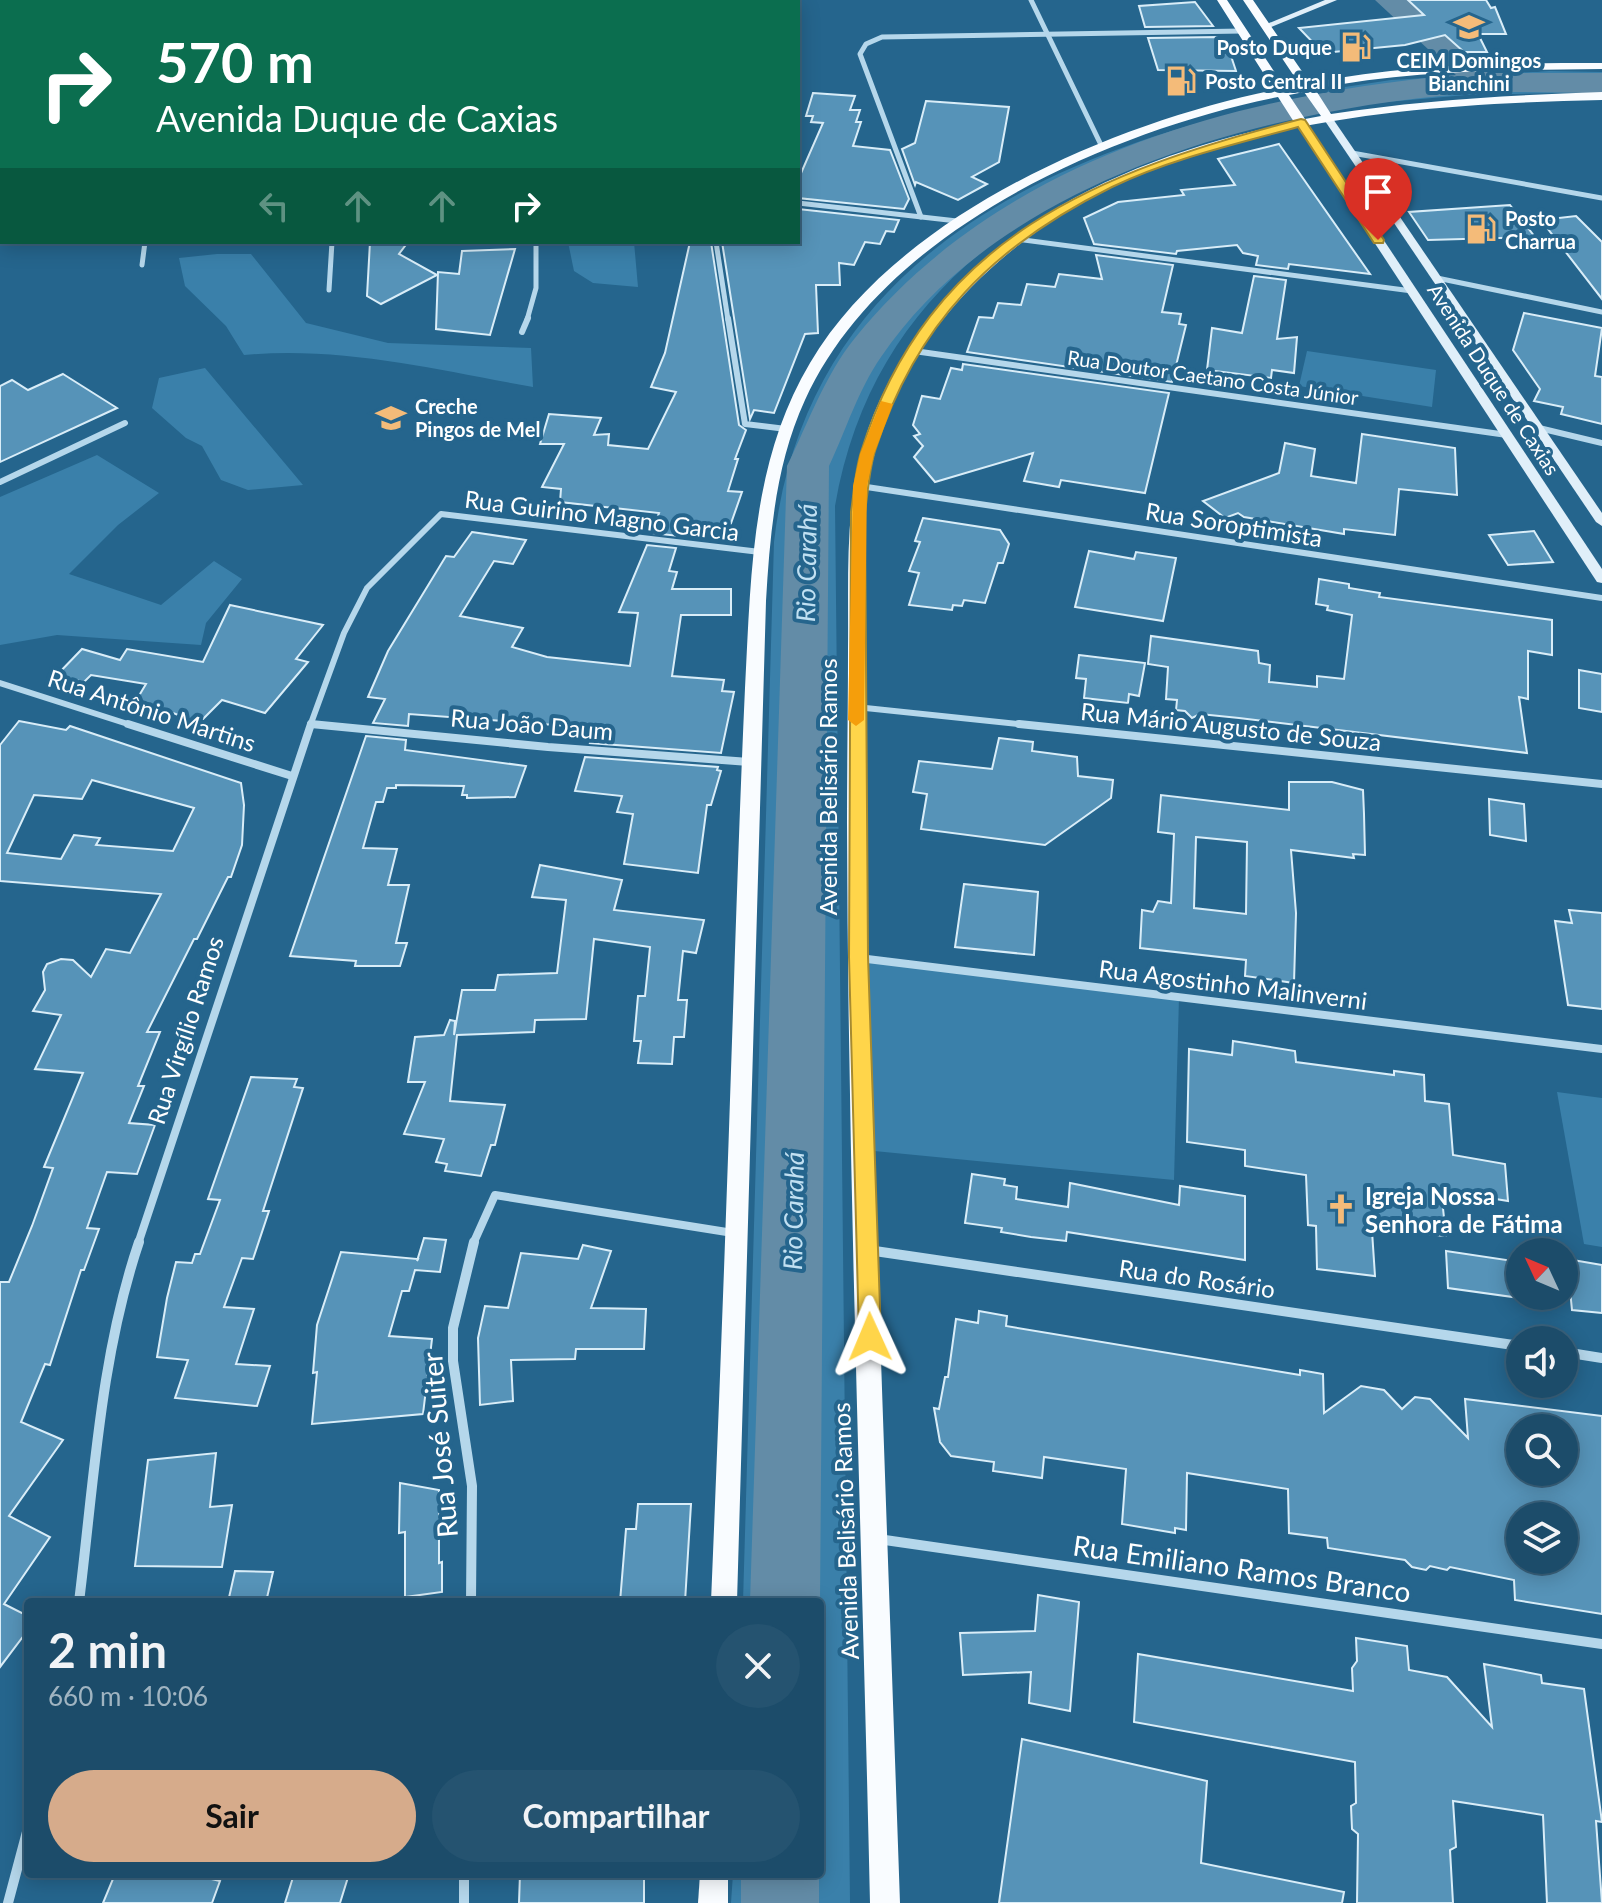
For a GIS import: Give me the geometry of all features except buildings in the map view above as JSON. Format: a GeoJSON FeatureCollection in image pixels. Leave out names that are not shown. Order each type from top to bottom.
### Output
{"type":"FeatureCollection","features":[{"type":"Feature","properties":{"kind":"main road","name":"Avenida Duque de Caxias"},"geometry":{"type":"LineString","coordinates":[[1222,0],[1602,579]]}},
{"type":"Feature","properties":{"kind":"main road","name":"Avenida Duque de Caxias"},"geometry":{"type":"LineString","coordinates":[[1248,0],[1602,522]]}},
{"type":"Feature","properties":{"kind":"main road"},"geometry":{"type":"LineString","coordinates":[[1266,26],[1333,0]]}},
{"type":"Feature","properties":{"kind":"main road"},"geometry":{"type":"LineString","coordinates":[[724,1598],[738,1234],[750,762],[760,552],[765,501],[786,429],[815,365],[863,301],[957,221],[1031,180],[1102,147],[1185,117],[1284,95],[1452,69],[1602,66]]}},
{"type":"Feature","properties":{"kind":"main road","name":"Avenida Belisário Ramos"},"geometry":{"type":"LineString","coordinates":[[885,1903],[859,957],[856,707],[860,486],[881,416],[914,351],[954,295],[991,257],[1083,197],[1147,168],[1299,120],[1326,115],[1439,102],[1602,96]]}},
{"type":"Feature","properties":{"kind":"main road"},"geometry":{"type":"LineString","coordinates":[[713,1903],[714,1878]]}},
{"type":"Feature","properties":{"kind":"street"},"geometry":{"type":"LineString","coordinates":[[1031,0],[1102,147]]}},
{"type":"Feature","properties":{"kind":"street"},"geometry":{"type":"LineString","coordinates":[[921,217],[860,54],[866,44],[882,37],[1242,31]]}},
{"type":"Feature","properties":{"kind":"street"},"geometry":{"type":"LineString","coordinates":[[1352,153],[1602,198]]}},
{"type":"Feature","properties":{"kind":"street"},"geometry":{"type":"LineString","coordinates":[[800,203],[957,221]]}},
{"type":"Feature","properties":{"kind":"street"},"geometry":{"type":"LineString","coordinates":[[1015,239],[1412,291]]}},
{"type":"Feature","properties":{"kind":"street"},"geometry":{"type":"LineString","coordinates":[[142,265],[145,244]]}},
{"type":"Feature","properties":{"kind":"street"},"geometry":{"type":"LineString","coordinates":[[329,290],[332,244]]}},
{"type":"Feature","properties":{"kind":"street"},"geometry":{"type":"LineString","coordinates":[[522,332],[533,309],[538,287],[536,244]]}},
{"type":"Feature","properties":{"kind":"street"},"geometry":{"type":"LineString","coordinates":[[716,244],[745,424],[786,429]]}},
{"type":"Feature","properties":{"kind":"street"},"geometry":{"type":"LineString","coordinates":[[1437,278],[1602,312]]}},
{"type":"Feature","properties":{"kind":"street","name":"Rua Doutor Caetano Costa Júnior"},"geometry":{"type":"LineString","coordinates":[[914,351],[1507,435]]}},
{"type":"Feature","properties":{"kind":"street"},"geometry":{"type":"LineString","coordinates":[[0,482],[125,423]]}},
{"type":"Feature","properties":{"kind":"street"},"geometry":{"type":"LineString","coordinates":[[1539,428],[1602,443]]}},
{"type":"Feature","properties":{"kind":"street","name":"Rua Soroptimista"},"geometry":{"type":"LineString","coordinates":[[860,486],[1602,598]]}},
{"type":"Feature","properties":{"kind":"street","name":"Rua Guirino Magno Garcia"},"geometry":{"type":"LineString","coordinates":[[441,514],[760,552]]}},
{"type":"Feature","properties":{"kind":"street","name":"Rua Virgílio Ramos"},"geometry":{"type":"LineString","coordinates":[[79,1598],[109,1358],[122,1292],[292,776],[344,633],[367,588],[441,514]]}},
{"type":"Feature","properties":{"kind":"street","name":"Rua Antônio Martins"},"geometry":{"type":"LineString","coordinates":[[0,683],[292,776]]}},
{"type":"Feature","properties":{"kind":"street","name":"Rua Mário Augusto de Souza"},"geometry":{"type":"LineString","coordinates":[[856,707],[1602,784]]}},
{"type":"Feature","properties":{"kind":"street","name":"Rua João Daum"},"geometry":{"type":"LineString","coordinates":[[311,724],[548,747],[750,762]]}},
{"type":"Feature","properties":{"kind":"street","name":"Rua Agostinho Malinverni"},"geometry":{"type":"LineString","coordinates":[[859,957],[1602,1049]]}},
{"type":"Feature","properties":{"kind":"street","name":"Rua José Suiter"},"geometry":{"type":"LineString","coordinates":[[471,1598],[472,1486],[453,1361],[453,1328],[473,1243],[495,1195],[738,1234]]}},
{"type":"Feature","properties":{"kind":"street","name":"Rua do Rosário"},"geometry":{"type":"LineString","coordinates":[[868,1250],[1506,1344]]}},
{"type":"Feature","properties":{"kind":"street"},"geometry":{"type":"LineString","coordinates":[[1578,1354],[1602,1358]]}},
{"type":"Feature","properties":{"kind":"street","name":"Rua Emiliano Ramos Branco"},"geometry":{"type":"LineString","coordinates":[[875,1539],[1602,1644]]}},
{"type":"Feature","properties":{"kind":"street"},"geometry":{"type":"LineString","coordinates":[[8,1903],[24,1843]]}},
{"type":"Feature","properties":{"kind":"street"},"geometry":{"type":"LineString","coordinates":[[464,1878],[464,1903]]}},
{"type":"Feature","properties":{"kind":"shaded area"},"geometry":{"type":"Polygon","coordinates":[[[1550,71],[1602,72],[1602,92],[1466,95],[1342,106],[1331,102],[1323,93],[1325,90],[1391,80],[1550,71]]]}},
{"type":"Feature","properties":{"kind":"shaded area"},"geometry":{"type":"Polygon","coordinates":[[[1267,106],[1275,122],[1197,143],[1122,170],[1053,203],[990,245],[936,295],[891,355],[857,425],[835,506],[850,1903],[731,1903],[733,1878],[824,1878],[824,1598],[743,1598],[774,542],[794,448],[830,368],[881,300],[942,243],[1014,196],[1094,159],[1178,129],[1267,106]]]}},
{"type":"Feature","properties":{"kind":"shaded area"},"geometry":{"type":"Polygon","coordinates":[[[568,244],[634,244],[638,287],[593,283],[574,271],[568,244]]]}},
{"type":"Feature","properties":{"kind":"shaded area"},"geometry":{"type":"Polygon","coordinates":[[[251,254],[306,323],[388,343],[531,348],[533,387],[354,357],[281,353],[244,355],[226,326],[185,286],[179,258],[251,254]]]}},
{"type":"Feature","properties":{"kind":"shaded area"},"geometry":{"type":"Polygon","coordinates":[[[1307,351],[1436,370],[1432,407],[1299,386],[1307,351]]]}},
{"type":"Feature","properties":{"kind":"shaded area"},"geometry":{"type":"Polygon","coordinates":[[[205,368],[303,485],[248,490],[221,480],[202,446],[186,438],[152,408],[159,378],[205,368]]]}},
{"type":"Feature","properties":{"kind":"shaded area"},"geometry":{"type":"Polygon","coordinates":[[[97,455],[159,493],[118,525],[69,574],[161,605],[214,561],[242,579],[206,623],[201,645],[57,635],[0,645],[0,497],[97,455]]]}},
{"type":"Feature","properties":{"kind":"shaded area"},"geometry":{"type":"Polygon","coordinates":[[[859,957],[1179,997],[1174,1180],[864,1150],[859,957]]]}},
{"type":"Feature","properties":{"kind":"shaded area"},"geometry":{"type":"Polygon","coordinates":[[[1557,1092],[1602,1098],[1602,1247],[1584,1244],[1557,1092]]]}},
{"type":"Feature","properties":{"kind":"waterway"},"geometry":{"type":"LineString","coordinates":[[1390,0],[1483,84]]}},
{"type":"Feature","properties":{"kind":"waterway","name":"Rio Carahá"},"geometry":{"type":"LineString","coordinates":[[1483,84],[1602,83]]}},
{"type":"Feature","properties":{"kind":"waterway","name":"Rio Carahá"},"geometry":{"type":"LineString","coordinates":[[785,1598],[808,466],[836,405],[868,347],[922,285],[985,234],[1053,192],[1127,158],[1205,132],[1285,112],[1365,97],[1483,84]]}},
{"type":"Feature","properties":{"kind":"waterway","name":"Rio Carahá"},"geometry":{"type":"LineString","coordinates":[[780,1878],[780,1903]]}},
{"type":"Feature","properties":{"kind":"slow traffic"},"geometry":{"type":"LineString","coordinates":[[856,720],[860,486],[867,454],[886,404]]}},
{"type":"Feature","properties":{"kind":"place","name":"CEIM Domingos Bianchini"},"geometry":{"type":"Point","coordinates":[1469,27]}},
{"type":"Feature","properties":{"kind":"place","name":"Posto Duque"},"geometry":{"type":"Point","coordinates":[1356,47]}},
{"type":"Feature","properties":{"kind":"place","name":"Posto Central II"},"geometry":{"type":"Point","coordinates":[1181,81]}},
{"type":"Feature","properties":{"kind":"place","name":"Posto Charrua"},"geometry":{"type":"Point","coordinates":[1481,229]}},
{"type":"Feature","properties":{"kind":"place","name":"Creche Pingos de Mel"},"geometry":{"type":"Point","coordinates":[391,418]}},
{"type":"Feature","properties":{"kind":"place","name":"Igreja Nossa Senhora de Fátima"},"geometry":{"type":"Point","coordinates":[1341,1209]}},
{"type":"Feature","properties":{"kind":"route"},"geometry":{"type":"LineString","coordinates":[[870,1337],[859,957],[856,707],[858,512],[867,454],[893,388],[932,322],[991,257],[1040,222],[1083,197],[1147,168],[1202,150],[1301,123],[1378,240]]}}]}
